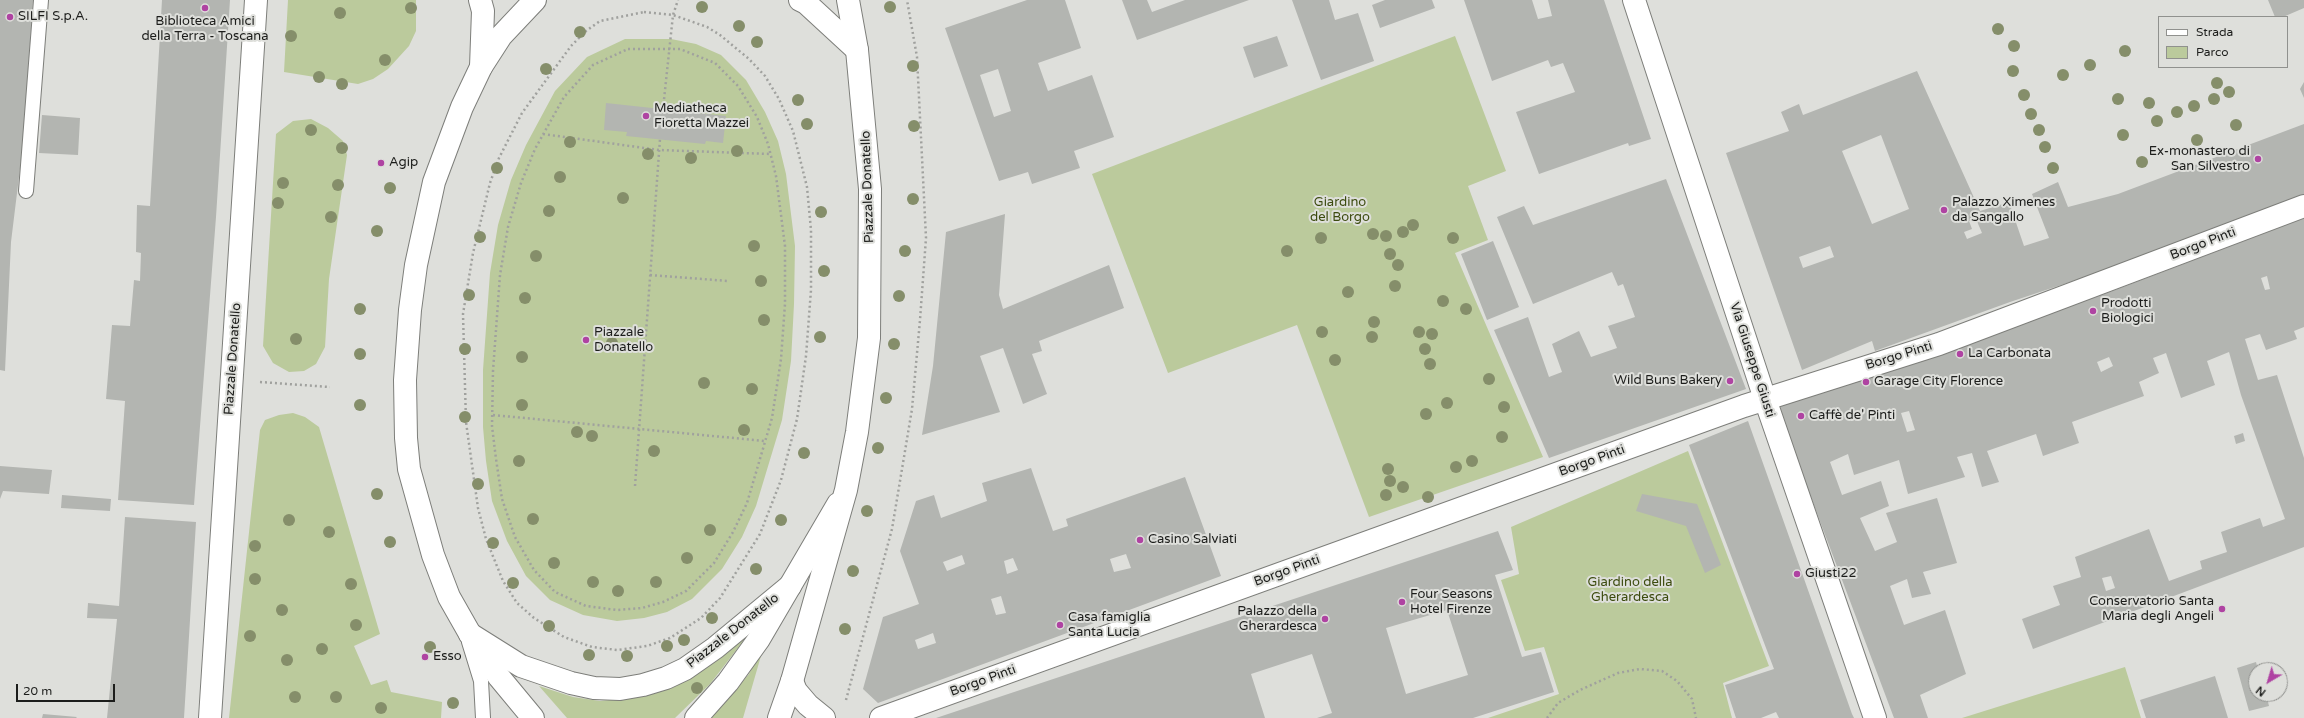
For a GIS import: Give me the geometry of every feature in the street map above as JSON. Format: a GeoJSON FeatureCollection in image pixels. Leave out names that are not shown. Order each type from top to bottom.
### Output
{"type":"FeatureCollection","features":[{"type":"Feature","properties":{"kind":"street","name":"Piazzale Donatello"},"geometry":{"type":"LineString","coordinates":[[210,718],[256,0]]}},
{"type":"Feature","properties":{"kind":"street","name":"Piazzale Donatello"},"geometry":{"type":"LineString","coordinates":[[480,0],[483,11],[481,66]]}},
{"type":"Feature","properties":{"kind":"street","name":"Piazzale Donatello"},"geometry":{"type":"LineString","coordinates":[[779,718],[792,681],[846,490],[857,432],[869,338],[870,189],[857,50],[848,0]]}},
{"type":"Feature","properties":{"kind":"street","name":"Via Giuseppe Giusti"},"geometry":{"type":"LineString","coordinates":[[1634,0],[1765,399],[1875,718]]}},
{"type":"Feature","properties":{"kind":"street","name":"Piazzale Donatello"},"geometry":{"type":"LineString","coordinates":[[533,718],[499,677],[465,625],[449,597],[433,555],[409,469],[406,438],[406,380],[414,280],[427,211],[446,148],[481,66],[502,36],[535,1]]}},
{"type":"Feature","properties":{"kind":"street"},"geometry":{"type":"LineString","coordinates":[[803,1],[857,50]]}},
{"type":"Feature","properties":{"kind":"street","name":"Borgo Pinti"},"geometry":{"type":"LineString","coordinates":[[881,718],[1765,399],[1939,344],[2304,206]]}},
{"type":"Feature","properties":{"kind":"street","name":"Piazzale Donatello"},"geometry":{"type":"LineString","coordinates":[[696,718],[728,682],[759,639],[846,490]]}},
{"type":"Feature","properties":{"kind":"street","name":"Piazzale Donatello"},"geometry":{"type":"LineString","coordinates":[[465,625],[521,666],[571,683],[594,688],[620,689],[643,685],[666,678],[685,669],[714,648],[792,584]]}},
{"type":"Feature","properties":{"kind":"street"},"geometry":{"type":"LineString","coordinates":[[792,681],[796,691],[808,705],[824,718]]}},
{"type":"Feature","properties":{"kind":"lane"},"geometry":{"type":"LineString","coordinates":[[26,191],[41,0]]}},
{"type":"Feature","properties":{"kind":"lane","name":"Piazzale Donatello"},"geometry":{"type":"LineString","coordinates":[[465,625],[481,681],[483,718]]}},
{"type":"Feature","properties":{"kind":"path"},"geometry":{"type":"LineString","coordinates":[[663,109],[674,15],[678,0]]}},
{"type":"Feature","properties":{"kind":"path"},"geometry":{"type":"LineString","coordinates":[[846,703],[892,528],[912,409],[920,320],[925,230],[917,57],[907,0]]}},
{"type":"Feature","properties":{"kind":"path"},"geometry":{"type":"LineString","coordinates":[[644,12],[674,15],[707,27],[735,45],[749,58],[765,76],[779,99],[793,131],[807,187],[811,230],[811,290],[806,356],[797,419],[781,480],[760,534],[738,573],[720,598],[687,628],[670,638],[647,646],[617,650],[592,647],[564,637],[534,618],[517,603],[503,582],[486,539],[478,508],[466,422],[463,314],[473,253],[490,183],[510,135],[537,90],[570,46],[600,22],[644,12]]}},
{"type":"Feature","properties":{"kind":"path"},"geometry":{"type":"LineString","coordinates":[[670,48],[680,49],[715,63],[738,86],[757,117],[771,154],[776,176],[785,246],[785,304],[781,359],[772,418],[747,503],[714,563],[686,590],[663,602],[642,608],[617,610],[586,606],[555,592],[534,570],[516,537],[502,499],[493,415],[495,323],[500,275],[508,227],[521,183],[543,134],[564,97],[593,65],[628,49],[670,48]]}},
{"type":"Feature","properties":{"kind":"path"},"geometry":{"type":"LineString","coordinates":[[543,134],[659,150],[771,154]]}},
{"type":"Feature","properties":{"kind":"path"},"geometry":{"type":"LineString","coordinates":[[635,486],[660,139]]}},
{"type":"Feature","properties":{"kind":"path"},"geometry":{"type":"LineString","coordinates":[[650,275],[728,281]]}},
{"type":"Feature","properties":{"kind":"path"},"geometry":{"type":"LineString","coordinates":[[256,382],[330,387]]}},
{"type":"Feature","properties":{"kind":"path"},"geometry":{"type":"LineString","coordinates":[[493,415],[765,441]]}},
{"type":"Feature","properties":{"kind":"path"},"geometry":{"type":"LineString","coordinates":[[1547,718],[1558,703],[1580,690],[1618,673],[1640,669],[1662,671],[1676,681],[1692,699],[1696,718]]}},
{"type":"Feature","properties":{"kind":"green space"},"geometry":{"type":"Polygon","coordinates":[[[288,0],[416,0],[416,31],[409,46],[388,69],[373,79],[358,84],[284,72],[288,0]]]}},
{"type":"Feature","properties":{"kind":"green space","name":"Giardino del Borgo"},"geometry":{"type":"Polygon","coordinates":[[[1455,36],[1506,171],[1468,186],[1488,240],[1455,253],[1543,457],[1369,517],[1297,325],[1168,373],[1092,174],[1455,36]]]}},
{"type":"Feature","properties":{"kind":"green space"},"geometry":{"type":"Polygon","coordinates":[[[625,39],[671,39],[696,44],[721,55],[746,80],[765,112],[778,141],[786,174],[795,246],[791,361],[782,420],[756,506],[742,537],[722,569],[692,599],[667,612],[644,618],[617,621],[583,615],[550,600],[526,576],[507,541],[492,501],[486,461],[483,427],[483,370],[490,273],[498,225],[511,180],[526,145],[555,91],[587,57],[625,39]]]}},
{"type":"Feature","properties":{"kind":"green space"},"geometry":{"type":"Polygon","coordinates":[[[311,119],[328,128],[343,141],[347,155],[329,279],[325,347],[316,364],[304,371],[289,372],[273,363],[263,346],[276,134],[293,121],[311,119]]]}},
{"type":"Feature","properties":{"kind":"green space"},"geometry":{"type":"Polygon","coordinates":[[[293,413],[305,417],[319,427],[380,634],[354,646],[371,685],[387,680],[391,692],[442,702],[441,718],[229,718],[260,430],[265,420],[279,415],[293,413]]]}},
{"type":"Feature","properties":{"kind":"green space","name":"Giardino della Gherardesca"},"geometry":{"type":"Polygon","coordinates":[[[1688,451],[1769,666],[1723,683],[1732,718],[1488,718],[1559,694],[1544,647],[1525,651],[1501,580],[1519,574],[1511,527],[1688,451]]]}},
{"type":"Feature","properties":{"kind":"green space"},"geometry":{"type":"Polygon","coordinates":[[[751,631],[710,684],[675,718],[567,718],[539,686],[573,697],[600,701],[646,696],[672,688],[704,669],[751,631]]]}},
{"type":"Feature","properties":{"kind":"green space"},"geometry":{"type":"Polygon","coordinates":[[[765,642],[743,718],[710,718],[749,674],[765,642]]]}},
{"type":"Feature","properties":{"kind":"green space"},"geometry":{"type":"Polygon","coordinates":[[[2125,667],[2141,718],[1962,718],[2125,667]]]}},
{"type":"Feature","properties":{"kind":"building"},"geometry":{"type":"Polygon","coordinates":[[[0,0],[33,0],[23,144],[11,242],[5,371],[0,370],[0,0]]]}},
{"type":"Feature","properties":{"kind":"building"},"geometry":{"type":"Polygon","coordinates":[[[162,0],[230,0],[216,217],[194,505],[118,500],[125,401],[106,399],[112,325],[130,326],[134,280],[140,281],[141,253],[136,252],[137,205],[150,206],[162,0]]]}},
{"type":"Feature","properties":{"kind":"building"},"geometry":{"type":"Polygon","coordinates":[[[1027,0],[1065,0],[1081,48],[1038,63],[1048,91],[1092,75],[1114,137],[1074,151],[1080,168],[1032,184],[1028,172],[999,181],[945,28],[1027,0]],[[998,69],[980,75],[994,117],[1011,111],[998,69]]]}},
{"type":"Feature","properties":{"kind":"building"},"geometry":{"type":"Polygon","coordinates":[[[1122,0],[1147,0],[1152,12],[1185,0],[1249,0],[1137,40],[1122,0]]]}},
{"type":"Feature","properties":{"kind":"building"},"geometry":{"type":"Polygon","coordinates":[[[1292,0],[1329,0],[1335,20],[1358,13],[1374,61],[1321,80],[1292,0]]]}},
{"type":"Feature","properties":{"kind":"building"},"geometry":{"type":"Polygon","coordinates":[[[1385,0],[1432,0],[1435,8],[1380,28],[1372,5],[1385,0]]]}},
{"type":"Feature","properties":{"kind":"building"},"geometry":{"type":"Polygon","coordinates":[[[1464,0],[1532,0],[1538,19],[1552,16],[1548,0],[1604,0],[1651,139],[1629,146],[1628,143],[1539,174],[1516,112],[1575,92],[1563,63],[1551,67],[1548,60],[1492,81],[1464,0]]]}},
{"type":"Feature","properties":{"kind":"building"},"geometry":{"type":"Polygon","coordinates":[[[2268,0],[2304,0],[2304,8],[2285,16],[2275,16],[2268,0]]]}},
{"type":"Feature","properties":{"kind":"building"},"geometry":{"type":"Polygon","coordinates":[[[1277,36],[1288,66],[1254,78],[1243,47],[1277,36]]]}},
{"type":"Feature","properties":{"kind":"building"},"geometry":{"type":"Polygon","coordinates":[[[1917,71],[1980,211],[2009,202],[2024,246],[2049,238],[2032,194],[2058,182],[2068,207],[2118,194],[2304,124],[2304,195],[2094,274],[2010,302],[1875,351],[1872,341],[1802,370],[1726,153],[1789,131],[1781,112],[1799,104],[1803,115],[1917,71]],[[1881,135],[1842,151],[1872,224],[1909,209],[1881,135]],[[1976,219],[1969,221],[1972,229],[1964,232],[1967,239],[1982,233],[1976,219]],[[1830,246],[1799,257],[1803,268],[1834,257],[1830,246]]]}},
{"type":"Feature","properties":{"kind":"building"},"geometry":{"type":"Polygon","coordinates":[[[2304,82],[2304,98],[2300,89],[2304,82]]]}},
{"type":"Feature","properties":{"kind":"building"},"geometry":{"type":"Polygon","coordinates":[[[606,103],[726,116],[723,143],[706,141],[705,144],[626,136],[627,132],[604,130],[606,103]]]}},
{"type":"Feature","properties":{"kind":"building"},"geometry":{"type":"Polygon","coordinates":[[[42,115],[80,118],[78,155],[39,153],[42,115]]]}},
{"type":"Feature","properties":{"kind":"building"},"geometry":{"type":"Polygon","coordinates":[[[1666,179],[1746,389],[1549,458],[1494,330],[1528,317],[1549,377],[1562,372],[1552,344],[1579,331],[1591,357],[1617,348],[1608,326],[1635,317],[1623,284],[1618,286],[1612,272],[1533,304],[1497,217],[1524,206],[1533,225],[1666,179]]]}},
{"type":"Feature","properties":{"kind":"building"},"geometry":{"type":"Polygon","coordinates":[[[1005,214],[999,295],[1003,309],[1109,265],[1124,308],[1039,341],[1042,351],[1032,354],[1047,394],[1023,404],[1003,348],[980,356],[1000,412],[922,435],[933,366],[946,232],[1005,214]]]}},
{"type":"Feature","properties":{"kind":"building"},"geometry":{"type":"Polygon","coordinates":[[[2304,218],[2304,327],[2294,331],[2297,339],[2266,350],[2260,334],[2245,339],[2258,380],[2277,375],[2304,458],[2304,547],[2033,649],[2022,619],[2060,605],[2053,586],[2081,577],[2075,557],[2149,529],[2169,581],[2202,569],[2200,561],[2227,552],[2221,532],[2260,518],[2263,527],[2285,519],[2241,395],[2229,352],[2207,361],[2215,385],[2181,398],[2166,353],[2153,358],[2159,373],[2139,382],[2144,396],[2072,422],[2079,443],[2043,456],[2036,434],[1987,451],[1999,482],[1982,487],[1972,453],[1957,457],[1965,477],[1908,494],[1899,460],[1854,475],[1848,454],[1830,462],[1842,495],[1881,481],[1889,506],[1860,518],[1875,551],[1897,542],[1886,513],[1937,498],[1957,563],[1923,572],[1931,594],[1912,598],[1907,579],[1890,586],[1904,625],[1945,610],[1966,674],[1920,695],[1928,718],[1894,718],[1777,407],[2107,293],[2304,218]],[[2267,276],[2261,278],[2265,290],[2270,289],[2267,276]],[[2109,357],[2097,362],[2101,372],[2113,366],[2109,357]],[[1909,411],[1901,413],[1907,432],[1915,430],[1909,411]],[[2111,576],[2102,578],[2106,591],[2115,588],[2111,576]]]}},
{"type":"Feature","properties":{"kind":"building"},"geometry":{"type":"Polygon","coordinates":[[[1493,241],[1519,307],[1487,320],[1461,254],[1493,241]]]}},
{"type":"Feature","properties":{"kind":"building"},"geometry":{"type":"Polygon","coordinates":[[[1748,421],[1854,718],[1779,718],[1776,712],[1761,718],[1736,718],[1725,685],[1774,669],[1689,445],[1748,421]]]}},
{"type":"Feature","properties":{"kind":"building"},"geometry":{"type":"Polygon","coordinates":[[[2243,433],[2245,441],[2236,444],[2234,436],[2243,433]]]}},
{"type":"Feature","properties":{"kind":"building"},"geometry":{"type":"Polygon","coordinates":[[[0,466],[52,470],[49,494],[3,491],[0,499],[0,466]]]}},
{"type":"Feature","properties":{"kind":"building"},"geometry":{"type":"Polygon","coordinates":[[[1031,468],[1053,531],[1068,526],[1066,519],[1185,477],[1221,576],[878,703],[863,689],[883,617],[919,604],[900,551],[916,501],[934,495],[941,518],[987,501],[982,483],[1031,468]],[[1126,554],[1110,559],[1114,572],[1131,568],[1126,554]],[[962,555],[943,562],[947,571],[965,564],[962,555]],[[1013,558],[1004,561],[1007,574],[1018,570],[1013,558]],[[1001,596],[991,599],[996,615],[1006,613],[1001,596]],[[933,633],[915,640],[918,649],[936,643],[933,633]]]}},
{"type":"Feature","properties":{"kind":"building"},"geometry":{"type":"Polygon","coordinates":[[[1642,494],[1697,504],[1721,565],[1705,573],[1686,526],[1636,511],[1642,494]]]}},
{"type":"Feature","properties":{"kind":"building"},"geometry":{"type":"Polygon","coordinates":[[[62,495],[111,499],[110,511],[61,508],[62,495]]]}},
{"type":"Feature","properties":{"kind":"building"},"geometry":{"type":"Polygon","coordinates":[[[125,517],[196,522],[184,718],[107,718],[117,619],[87,618],[88,603],[119,606],[125,517]]]}},
{"type":"Feature","properties":{"kind":"building","name":"Palazzo della Gherardesca"},"geometry":{"type":"Polygon","coordinates":[[[1498,531],[1513,570],[1495,575],[1522,657],[1541,652],[1554,692],[1473,718],[1317,718],[1332,713],[1312,654],[1251,674],[1265,718],[936,718],[1498,531]],[[1447,610],[1386,628],[1406,694],[1468,675],[1447,610]]]}},
{"type":"Feature","properties":{"kind":"building"},"geometry":{"type":"Polygon","coordinates":[[[2248,665],[2248,702],[2268,702],[2269,706],[2249,711],[2237,668],[2248,665]]]}},
{"type":"Feature","properties":{"kind":"building"},"geometry":{"type":"Polygon","coordinates":[[[2215,676],[2228,718],[2146,718],[2140,700],[2215,676]]]}},
{"type":"Feature","properties":{"kind":"building"},"geometry":{"type":"Polygon","coordinates":[[[43,714],[77,717],[42,718],[43,714]]]}},
{"type":"Feature","properties":{"kind":"place","name":"Biblioteca Amici della Terra - Toscana"},"geometry":{"type":"Point","coordinates":[205,8]}},
{"type":"Feature","properties":{"kind":"place","name":"SILFI S.p.A."},"geometry":{"type":"Point","coordinates":[10,17]}},
{"type":"Feature","properties":{"kind":"place","name":"Mediatheca Fioretta Mazzei"},"geometry":{"type":"Point","coordinates":[646,116]}},
{"type":"Feature","properties":{"kind":"place","name":"Ex-monastero di San Silvestro"},"geometry":{"type":"Point","coordinates":[2258,159]}},
{"type":"Feature","properties":{"kind":"place","name":"Agip"},"geometry":{"type":"Point","coordinates":[381,163]}},
{"type":"Feature","properties":{"kind":"place","name":"Palazzo Ximenes da Sangallo"},"geometry":{"type":"Point","coordinates":[1944,210]}},
{"type":"Feature","properties":{"kind":"place","name":"Prodotti Biologici"},"geometry":{"type":"Point","coordinates":[2093,311]}},
{"type":"Feature","properties":{"kind":"place","name":"Piazzale Donatello"},"geometry":{"type":"Point","coordinates":[586,340]}},
{"type":"Feature","properties":{"kind":"place","name":"La Carbonata"},"geometry":{"type":"Point","coordinates":[1960,354]}},
{"type":"Feature","properties":{"kind":"place","name":"Wild Buns Bakery"},"geometry":{"type":"Point","coordinates":[1730,381]}},
{"type":"Feature","properties":{"kind":"place","name":"Garage City Florence"},"geometry":{"type":"Point","coordinates":[1866,382]}},
{"type":"Feature","properties":{"kind":"place","name":"Caffè de' Pinti"},"geometry":{"type":"Point","coordinates":[1801,416]}},
{"type":"Feature","properties":{"kind":"place","name":"Casino Salviati"},"geometry":{"type":"Point","coordinates":[1140,540]}},
{"type":"Feature","properties":{"kind":"place","name":"Giusti22"},"geometry":{"type":"Point","coordinates":[1797,574]}},
{"type":"Feature","properties":{"kind":"place","name":"Four Seasons Hotel Firenze"},"geometry":{"type":"Point","coordinates":[1402,602]}},
{"type":"Feature","properties":{"kind":"place","name":"Conservatorio Santa Maria degli Angeli"},"geometry":{"type":"Point","coordinates":[2222,609]}},
{"type":"Feature","properties":{"kind":"place","name":"Palazzo della Gherardesca"},"geometry":{"type":"Point","coordinates":[1325,619]}},
{"type":"Feature","properties":{"kind":"place","name":"Casa famiglia Santa Lucia"},"geometry":{"type":"Point","coordinates":[1060,625]}},
{"type":"Feature","properties":{"kind":"place","name":"Esso"},"geometry":{"type":"Point","coordinates":[425,657]}}]}
